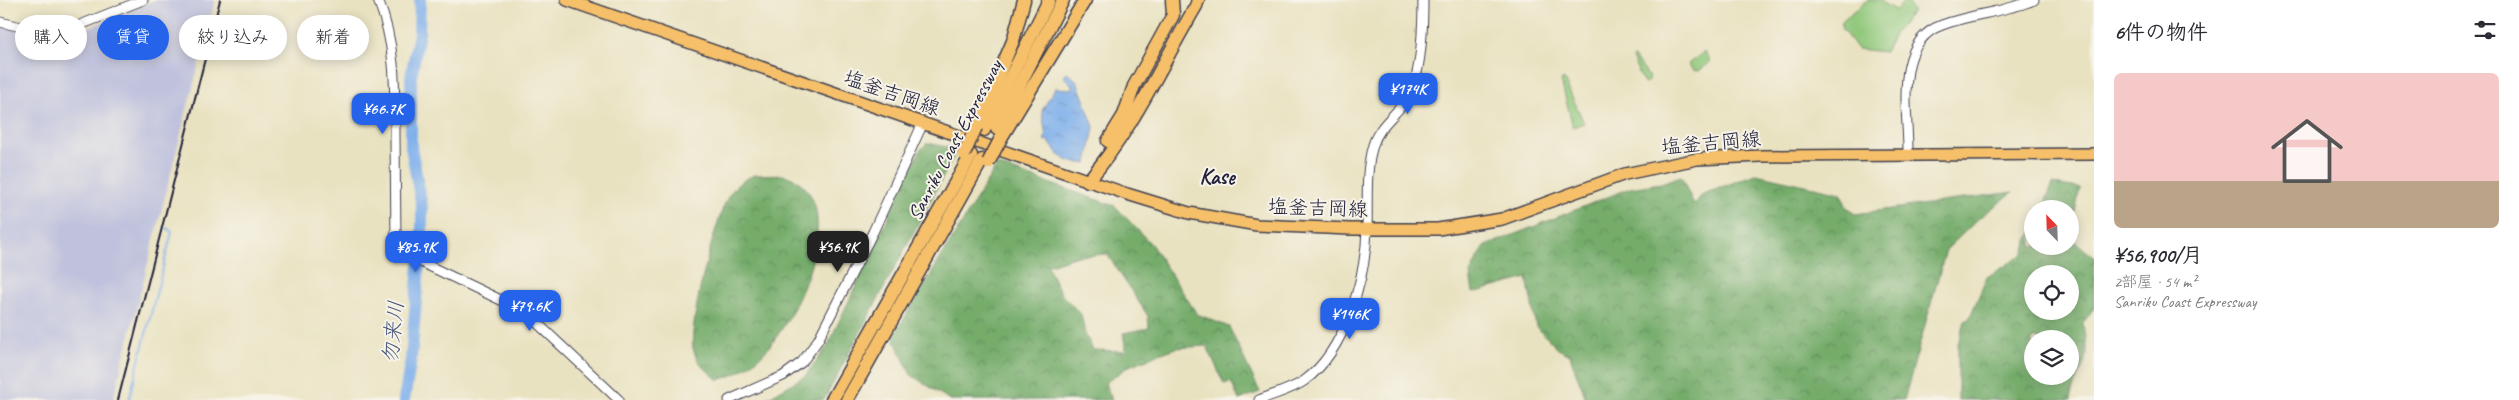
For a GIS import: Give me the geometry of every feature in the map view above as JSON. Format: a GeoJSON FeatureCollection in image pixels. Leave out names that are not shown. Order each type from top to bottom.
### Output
{"type":"FeatureCollection","features":[{"type":"Feature","properties":{"kind":"highway"},"geometry":{"type":"LineString","coordinates":[[932,236],[989,132],[1024,0]]}},
{"type":"Feature","properties":{"kind":"highway","name":"Sanriku Coast Expressway"},"geometry":{"type":"LineString","coordinates":[[989,132],[1050,0]]}},
{"type":"Feature","properties":{"kind":"highway","name":"Sanriku Coast Expressway"},"geometry":{"type":"LineString","coordinates":[[989,132],[1063,0]]}},
{"type":"Feature","properties":{"kind":"highway"},"geometry":{"type":"LineString","coordinates":[[932,236],[989,132],[1085,0]]}},
{"type":"Feature","properties":{"kind":"highway"},"geometry":{"type":"LineString","coordinates":[[1172,0],[1173,16]]}},
{"type":"Feature","properties":{"kind":"highway"},"geometry":{"type":"LineString","coordinates":[[1088,181],[1100,154],[1124,115],[1134,86],[1173,16],[1179,0]]}},
{"type":"Feature","properties":{"kind":"highway"},"geometry":{"type":"LineString","coordinates":[[1186,23],[1191,0]]}},
{"type":"Feature","properties":{"kind":"highway"},"geometry":{"type":"LineString","coordinates":[[1088,181],[1107,158],[1132,120],[1198,0]]}},
{"type":"Feature","properties":{"kind":"highway","name":"Sanriku Coast Expressway"},"geometry":{"type":"LineString","coordinates":[[832,400],[932,236]]}},
{"type":"Feature","properties":{"kind":"highway","name":"Sanriku Coast Expressway"},"geometry":{"type":"LineString","coordinates":[[847,400],[932,236]]}},
{"type":"Feature","properties":{"kind":"main road","name":"塩釜吉岡線"},"geometry":{"type":"LineString","coordinates":[[567,0],[1088,181],[1189,213],[1257,225],[1367,229],[1438,229],[1488,222],[1625,174],[1697,159],[1761,156],[2094,154]]}},
{"type":"Feature","properties":{"kind":"street"},"geometry":{"type":"LineString","coordinates":[[0,22],[55,35],[143,0]]}},
{"type":"Feature","properties":{"kind":"street"},"geometry":{"type":"LineString","coordinates":[[378,0],[386,20],[392,46],[395,77],[396,242],[398,249],[404,254],[506,303],[535,321],[619,400]]}},
{"type":"Feature","properties":{"kind":"street"},"geometry":{"type":"LineString","coordinates":[[1259,400],[1302,382],[1326,359],[1355,302],[1363,275],[1367,229],[1368,166],[1373,144],[1384,123],[1406,100],[1412,90],[1417,71],[1423,0]]}},
{"type":"Feature","properties":{"kind":"street"},"geometry":{"type":"LineString","coordinates":[[1908,155],[1908,68],[1916,46],[1925,35],[1942,25],[2034,0]]}},
{"type":"Feature","properties":{"kind":"street"},"geometry":{"type":"LineString","coordinates":[[729,400],[783,376],[802,362],[818,340],[877,224],[923,123]]}},
{"type":"Feature","properties":{"kind":"shaded area"},"geometry":{"type":"Polygon","coordinates":[[[155,0],[215,0],[211,15],[179,15],[179,60],[200,60],[113,400],[0,400],[0,26],[15,30],[15,60],[87,60],[87,28],[97,24],[97,60],[169,60],[169,15],[119,15],[155,0]]]}},
{"type":"Feature","properties":{"kind":"green space"},"geometry":{"type":"Polygon","coordinates":[[[1867,0],[1881,0],[1884,4],[1895,10],[1907,0],[1913,11],[1895,33],[1885,52],[1857,49],[1841,28],[1842,22],[1867,0]]]}},
{"type":"Feature","properties":{"kind":"green space"},"geometry":{"type":"Polygon","coordinates":[[[1704,52],[1709,58],[1709,63],[1699,71],[1693,70],[1688,64],[1704,52]]]}},
{"type":"Feature","properties":{"kind":"green space"},"geometry":{"type":"Polygon","coordinates":[[[1634,57],[1649,77],[1649,80],[1644,84],[1632,58],[1634,57]]]}},
{"type":"Feature","properties":{"kind":"green space"},"geometry":{"type":"Polygon","coordinates":[[[1564,79],[1584,123],[1573,127],[1561,81],[1564,79]]]}},
{"type":"Feature","properties":{"kind":"green space"},"geometry":{"type":"Polygon","coordinates":[[[927,143],[958,149],[824,400],[764,400],[805,376],[827,347],[920,150],[927,143]]]}},
{"type":"Feature","properties":{"kind":"green space"},"geometry":{"type":"Polygon","coordinates":[[[997,165],[1115,206],[1151,244],[1197,314],[1229,327],[1260,392],[1239,400],[1231,382],[1224,384],[1207,346],[1175,348],[1129,366],[1105,383],[1112,400],[950,400],[911,375],[893,337],[997,165]],[[1107,254],[1077,256],[1047,266],[1062,295],[1081,314],[1085,334],[1093,350],[1126,351],[1123,333],[1149,328],[1148,316],[1107,254]]]}},
{"type":"Feature","properties":{"kind":"green space"},"geometry":{"type":"Polygon","coordinates":[[[776,174],[791,177],[811,196],[817,218],[816,244],[809,272],[798,300],[769,346],[747,367],[733,375],[718,380],[703,366],[693,348],[695,317],[704,274],[727,199],[735,187],[754,175],[776,174]]]}},
{"type":"Feature","properties":{"kind":"green space"},"geometry":{"type":"Polygon","coordinates":[[[1756,174],[1841,193],[1847,208],[1855,214],[2013,192],[1978,219],[1946,250],[1904,400],[1586,400],[1570,355],[1558,349],[1536,327],[1527,278],[1473,293],[1470,274],[1483,247],[1630,188],[1661,183],[1681,176],[1694,205],[1703,194],[1756,174]]]}},
{"type":"Feature","properties":{"kind":"green space"},"geometry":{"type":"Polygon","coordinates":[[[2053,184],[2080,188],[2078,200],[2046,200],[2053,184]]]}},
{"type":"Feature","properties":{"kind":"green space"},"geometry":{"type":"Polygon","coordinates":[[[2079,244],[2094,257],[2094,308],[2083,323],[2086,355],[2079,375],[2079,330],[2024,330],[2024,385],[2075,385],[2071,400],[1958,400],[1958,344],[1964,321],[1969,319],[1987,277],[2022,255],[2024,250],[2024,255],[2079,255],[2079,244]]]}},
{"type":"Feature","properties":{"kind":"water"},"geometry":{"type":"Polygon","coordinates":[[[1067,72],[1077,81],[1094,127],[1087,163],[1068,161],[1059,155],[1048,140],[1045,141],[1044,139],[1046,137],[1042,111],[1055,88],[1072,89],[1072,85],[1064,77],[1067,72]]]}},
{"type":"Feature","properties":{"kind":"waterway","name":"勿来川"},"geometry":{"type":"LineString","coordinates":[[404,400],[411,359],[422,229],[422,207],[411,147],[411,77],[419,33],[420,0]]}},
{"type":"Feature","properties":{"kind":"waterway"},"geometry":{"type":"LineString","coordinates":[[129,400],[172,232],[167,228]]}},
{"type":"Feature","properties":{"kind":"railway"},"geometry":{"type":"LineString","coordinates":[[118,400],[220,0]]}},
{"type":"Feature","properties":{"kind":"district","name":"Kase"},"geometry":{"type":"Point","coordinates":[1217,177]}}]}
